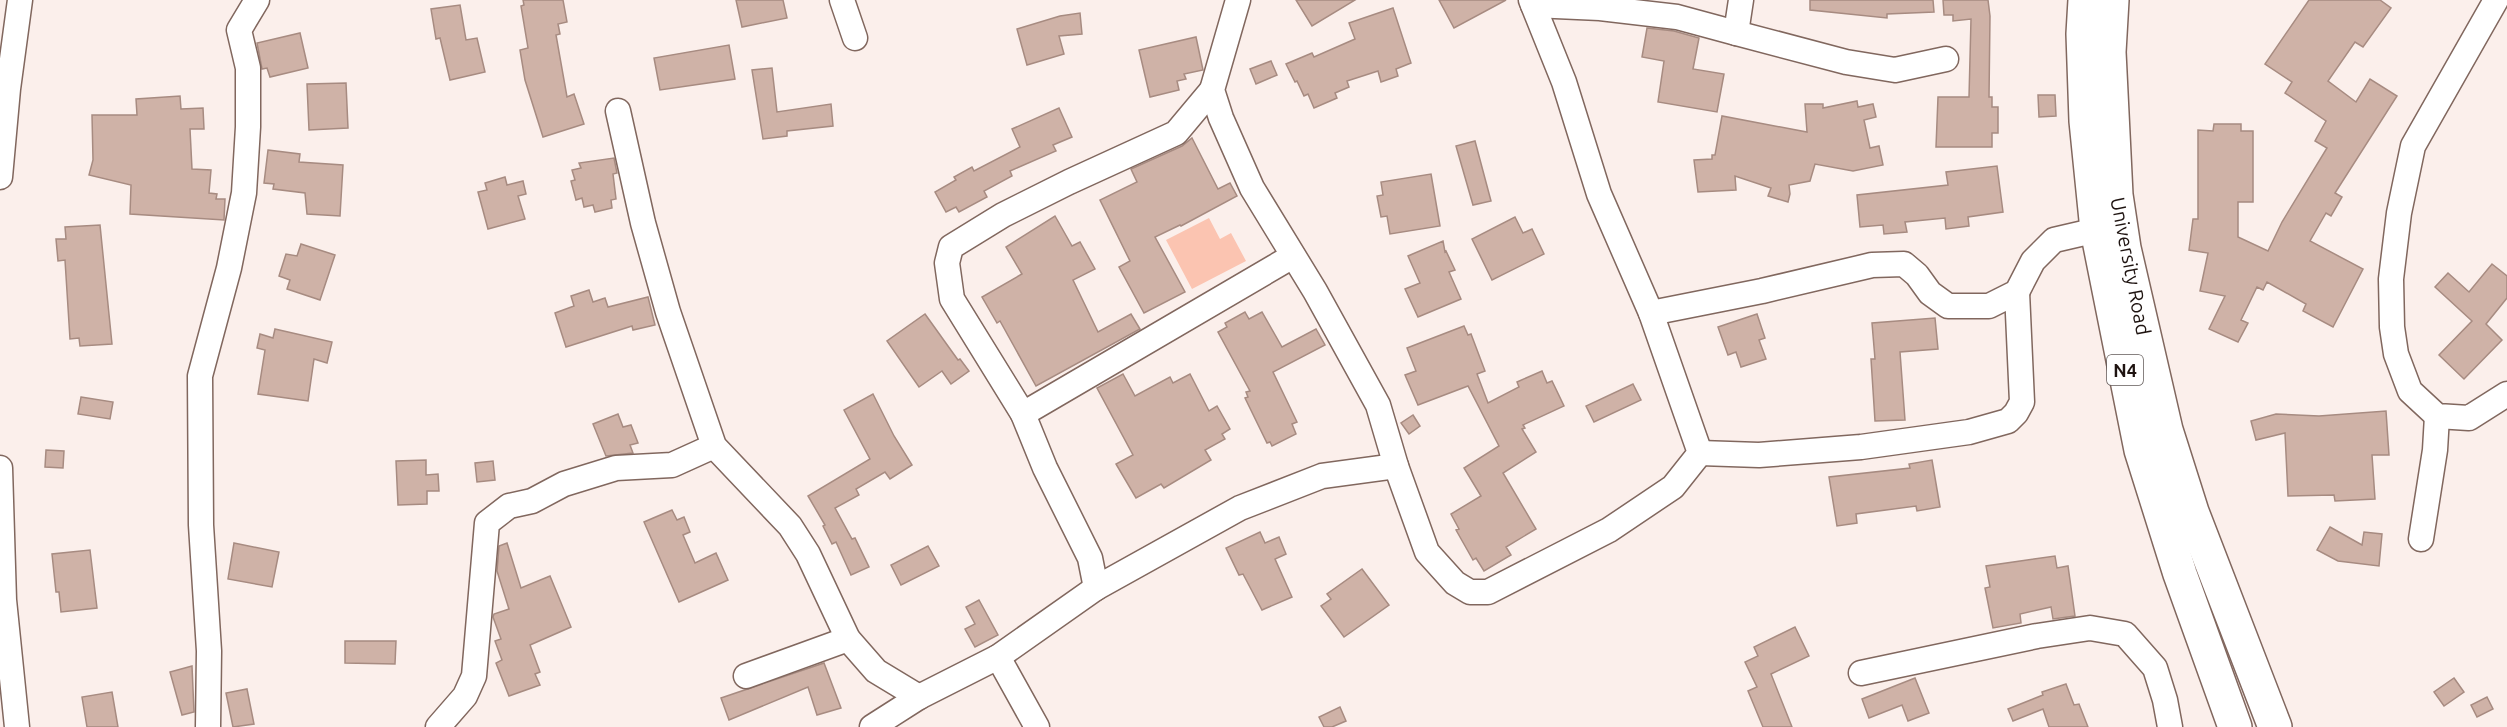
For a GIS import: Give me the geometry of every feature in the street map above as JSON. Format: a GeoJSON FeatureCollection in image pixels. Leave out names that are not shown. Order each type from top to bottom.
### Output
{"type":"FeatureCollection","features":[{"type":"Feature","properties":{"kind":"highway","name":"University Road"},"geometry":{"type":"LineString","coordinates":[[2085,0],[2083,34],[2086,122],[2097,230],[2141,450],[2180,574],[2235,727]]}},
{"type":"Feature","properties":{"kind":"highway","name":"University Road"},"geometry":{"type":"LineString","coordinates":[[2112,0],[2109,52],[2116,195],[2127,260],[2166,430],[2193,512],[2275,727]]}},
{"type":"Feature","properties":{"kind":"street"},"geometry":{"type":"LineString","coordinates":[[0,177],[8,89],[20,0]]}},
{"type":"Feature","properties":{"kind":"street"},"geometry":{"type":"LineString","coordinates":[[208,727],[209,651],[201,525],[200,376],[229,268],[244,194],[248,127],[248,68],[239,30],[257,0]]}},
{"type":"Feature","properties":{"kind":"street"},"geometry":{"type":"LineString","coordinates":[[842,0],[855,38]]}},
{"type":"Feature","properties":{"kind":"street"},"geometry":{"type":"LineString","coordinates":[[1096,588],[1090,558],[1045,468],[1023,414],[952,299],[946,263],[951,247],[1003,215],[1176,133],[1212,90],[1238,0]]}},
{"type":"Feature","properties":{"kind":"street"},"geometry":{"type":"LineString","coordinates":[[1736,33],[1741,0]]}},
{"type":"Feature","properties":{"kind":"street"},"geometry":{"type":"LineString","coordinates":[[2496,0],[2413,146],[2399,213],[2391,279],[2392,327],[2396,354],[2410,391],[2437,416],[2469,418],[2507,394]]}},
{"type":"Feature","properties":{"kind":"street"},"geometry":{"type":"LineString","coordinates":[[1700,453],[1651,313],[1599,194],[1564,82],[1532,2],[1677,17],[1846,62],[1895,70],[1946,59]]}},
{"type":"Feature","properties":{"kind":"street"},"geometry":{"type":"LineString","coordinates":[[1212,90],[1221,118],[1252,188],[1315,291],[1378,405],[1396,466],[1427,552],[1455,583],[1470,592],[1488,592],[1609,530],[1673,487],[1700,453]]}},
{"type":"Feature","properties":{"kind":"street"},"geometry":{"type":"LineString","coordinates":[[618,111],[644,223],[668,312],[714,446],[790,526],[807,554],[848,639],[876,671],[919,697]]}},
{"type":"Feature","properties":{"kind":"street"},"geometry":{"type":"LineString","coordinates":[[1700,453],[1759,455],[1861,447],[1969,432],[2008,421],[2022,402],[2017,292],[2033,261],[2054,240],[2097,230]]}},
{"type":"Feature","properties":{"kind":"street"},"geometry":{"type":"LineString","coordinates":[[1023,414],[1293,256]]}},
{"type":"Feature","properties":{"kind":"street"},"geometry":{"type":"LineString","coordinates":[[1651,313],[1762,291],[1872,265],[1904,264],[1917,275],[1930,293],[1948,306],[1989,306],[2017,292]]}},
{"type":"Feature","properties":{"kind":"street"},"geometry":{"type":"LineString","coordinates":[[2421,539],[2435,450],[2437,416]]}},
{"type":"Feature","properties":{"kind":"street"},"geometry":{"type":"LineString","coordinates":[[438,727],[465,696],[474,676],[488,523],[509,506],[532,501],[564,484],[616,468],[672,465],[714,446]]}},
{"type":"Feature","properties":{"kind":"street"},"geometry":{"type":"LineString","coordinates":[[872,727],[919,697],[998,657],[1096,588],[1240,508],[1322,476],[1396,466]]}},
{"type":"Feature","properties":{"kind":"street"},"geometry":{"type":"LineString","coordinates":[[0,468],[4,600],[16,727]]}},
{"type":"Feature","properties":{"kind":"street"},"geometry":{"type":"LineString","coordinates":[[1861,673],[2090,628],[2125,634],[2155,668],[2165,700],[2170,727]]}},
{"type":"Feature","properties":{"kind":"street"},"geometry":{"type":"LineString","coordinates":[[746,676],[816,648],[848,639]]}},
{"type":"Feature","properties":{"kind":"street"},"geometry":{"type":"LineString","coordinates":[[998,657],[1037,727]]}},
{"type":"Feature","properties":{"kind":"shaded area"},"geometry":{"type":"Polygon","coordinates":[[[1209,218],[1220,239],[1231,233],[1246,261],[1192,289],[1166,240],[1209,218]]]}},
{"type":"Feature","properties":{"kind":"building"},"geometry":{"type":"Polygon","coordinates":[[[523,0],[563,0],[567,22],[558,24],[560,34],[556,35],[567,97],[574,94],[584,124],[543,137],[525,80],[520,50],[528,48],[521,6],[524,5],[523,0]]]}},
{"type":"Feature","properties":{"kind":"building"},"geometry":{"type":"Polygon","coordinates":[[[736,0],[783,0],[787,18],[742,27],[736,0]]]}},
{"type":"Feature","properties":{"kind":"building"},"geometry":{"type":"Polygon","coordinates":[[[1296,0],[1355,0],[1312,26],[1296,0]]]}},
{"type":"Feature","properties":{"kind":"building"},"geometry":{"type":"Polygon","coordinates":[[[1439,0],[1506,0],[1454,28],[1439,0]]]}},
{"type":"Feature","properties":{"kind":"building"},"geometry":{"type":"Polygon","coordinates":[[[1810,0],[1933,0],[1934,12],[1887,14],[1887,18],[1810,10],[1810,0]]]}},
{"type":"Feature","properties":{"kind":"building"},"geometry":{"type":"Polygon","coordinates":[[[1943,0],[1988,0],[1990,16],[1989,97],[1992,97],[1992,107],[1998,107],[1998,133],[1992,133],[1992,147],[1936,147],[1938,97],[1969,97],[1971,19],[1953,21],[1953,15],[1944,15],[1943,0]]]}},
{"type":"Feature","properties":{"kind":"building"},"geometry":{"type":"Polygon","coordinates":[[[2309,0],[2380,0],[2391,8],[2363,47],[2355,42],[2328,81],[2356,102],[2370,79],[2397,96],[2335,193],[2342,197],[2331,216],[2326,213],[2310,241],[2363,269],[2333,327],[2303,311],[2306,304],[2267,282],[2263,290],[2257,287],[2241,320],[2248,323],[2238,342],[2209,329],[2225,296],[2200,291],[2208,253],[2189,250],[2193,219],[2198,219],[2198,130],[2213,131],[2214,124],[2241,124],[2241,131],[2253,131],[2253,202],[2238,202],[2238,237],[2268,251],[2282,222],[2327,148],[2315,141],[2326,121],[2285,93],[2292,82],[2265,64],[2309,0]]]}},
{"type":"Feature","properties":{"kind":"building"},"geometry":{"type":"Polygon","coordinates":[[[460,5],[466,40],[477,38],[485,72],[450,80],[440,38],[436,39],[431,9],[460,5]]]}},
{"type":"Feature","properties":{"kind":"building"},"geometry":{"type":"Polygon","coordinates":[[[1393,8],[1411,63],[1396,69],[1398,76],[1381,82],[1378,71],[1347,81],[1349,87],[1335,93],[1337,98],[1314,108],[1308,94],[1304,96],[1286,64],[1312,53],[1314,57],[1355,39],[1349,23],[1393,8]]]}},
{"type":"Feature","properties":{"kind":"building"},"geometry":{"type":"Polygon","coordinates":[[[1080,13],[1082,34],[1059,36],[1064,54],[1027,65],[1017,29],[1060,16],[1080,13]]]}},
{"type":"Feature","properties":{"kind":"building"},"geometry":{"type":"Polygon","coordinates":[[[1647,28],[1674,31],[1699,38],[1693,69],[1724,74],[1717,112],[1658,102],[1664,61],[1642,57],[1647,28]]]}},
{"type":"Feature","properties":{"kind":"building"},"geometry":{"type":"Polygon","coordinates":[[[300,33],[308,68],[270,77],[267,68],[262,69],[257,43],[300,33]]]}},
{"type":"Feature","properties":{"kind":"building"},"geometry":{"type":"Polygon","coordinates":[[[1196,37],[1203,70],[1184,74],[1186,79],[1177,81],[1179,90],[1150,97],[1139,50],[1196,37]]]}},
{"type":"Feature","properties":{"kind":"building"},"geometry":{"type":"Polygon","coordinates":[[[729,45],[735,79],[660,90],[654,58],[729,45]]]}},
{"type":"Feature","properties":{"kind":"building"},"geometry":{"type":"Polygon","coordinates":[[[1271,61],[1277,75],[1256,84],[1250,69],[1271,61]]]}},
{"type":"Feature","properties":{"kind":"building"},"geometry":{"type":"Polygon","coordinates":[[[772,68],[777,112],[831,104],[833,126],[787,131],[787,136],[763,139],[752,70],[772,68]]]}},
{"type":"Feature","properties":{"kind":"building"},"geometry":{"type":"Polygon","coordinates":[[[346,83],[348,128],[309,130],[307,84],[346,83]]]}},
{"type":"Feature","properties":{"kind":"building"},"geometry":{"type":"Polygon","coordinates":[[[2038,95],[2055,95],[2056,116],[2039,117],[2038,95]]]}},
{"type":"Feature","properties":{"kind":"building"},"geometry":{"type":"Polygon","coordinates":[[[180,96],[181,109],[203,108],[204,129],[190,129],[192,169],[211,170],[209,193],[217,194],[216,199],[225,199],[224,220],[130,214],[131,185],[89,175],[93,160],[92,115],[137,115],[136,99],[180,96]]]}},
{"type":"Feature","properties":{"kind":"building"},"geometry":{"type":"Polygon","coordinates":[[[1857,101],[1858,107],[1873,104],[1876,117],[1864,120],[1870,148],[1879,146],[1883,165],[1853,171],[1815,164],[1810,181],[1789,185],[1788,202],[1768,196],[1771,188],[1735,176],[1736,190],[1698,192],[1694,160],[1712,159],[1712,155],[1715,155],[1722,116],[1807,132],[1805,104],[1823,104],[1823,108],[1857,101]]]}},
{"type":"Feature","properties":{"kind":"building"},"geometry":{"type":"Polygon","coordinates":[[[1059,108],[1072,137],[1053,145],[1056,151],[1010,171],[1012,176],[984,191],[987,197],[959,212],[956,207],[946,212],[935,192],[956,180],[954,177],[972,167],[974,171],[1020,147],[1012,129],[1059,108]]]}},
{"type":"Feature","properties":{"kind":"building"},"geometry":{"type":"Polygon","coordinates":[[[1192,138],[1218,189],[1230,183],[1237,196],[1155,237],[1185,292],[1144,313],[1119,267],[1130,261],[1100,200],[1137,182],[1131,169],[1182,146],[1192,138]]]}},
{"type":"Feature","properties":{"kind":"building"},"geometry":{"type":"Polygon","coordinates":[[[1475,141],[1491,201],[1473,205],[1456,146],[1475,141]]]}},
{"type":"Feature","properties":{"kind":"building"},"geometry":{"type":"Polygon","coordinates":[[[268,150],[300,154],[299,162],[343,165],[340,216],[307,214],[305,193],[273,189],[274,184],[264,183],[268,150]]]}},
{"type":"Feature","properties":{"kind":"building"},"geometry":{"type":"Polygon","coordinates":[[[614,158],[617,173],[613,174],[616,199],[611,200],[612,208],[595,212],[593,205],[584,207],[582,198],[576,200],[571,181],[575,180],[572,170],[581,168],[579,163],[614,158]]]}},
{"type":"Feature","properties":{"kind":"building"},"geometry":{"type":"Polygon","coordinates":[[[1997,166],[2003,212],[1968,217],[1969,226],[1946,229],[1945,218],[1905,222],[1907,232],[1884,234],[1883,225],[1860,227],[1857,195],[1948,185],[1946,172],[1997,166]]]}},
{"type":"Feature","properties":{"kind":"building"},"geometry":{"type":"Polygon","coordinates":[[[1431,174],[1440,226],[1390,234],[1387,216],[1381,217],[1377,196],[1383,195],[1381,182],[1431,174]]]}},
{"type":"Feature","properties":{"kind":"building"},"geometry":{"type":"Polygon","coordinates":[[[505,177],[507,185],[523,181],[526,194],[518,196],[525,219],[488,229],[478,192],[487,190],[485,183],[505,177]]]}},
{"type":"Feature","properties":{"kind":"building"},"geometry":{"type":"Polygon","coordinates":[[[1055,216],[1072,246],[1080,242],[1095,269],[1073,280],[1098,332],[1131,314],[1140,329],[1036,386],[1000,321],[997,323],[982,297],[1022,274],[1006,247],[1055,216]]]}},
{"type":"Feature","properties":{"kind":"building"},"geometry":{"type":"Polygon","coordinates":[[[1515,217],[1523,233],[1532,229],[1544,254],[1492,280],[1472,239],[1515,217]]]}},
{"type":"Feature","properties":{"kind":"building"},"geometry":{"type":"Polygon","coordinates":[[[100,225],[112,344],[80,346],[79,338],[70,339],[65,260],[58,261],[56,239],[66,239],[65,227],[100,225]]]}},
{"type":"Feature","properties":{"kind":"building"},"geometry":{"type":"Polygon","coordinates":[[[1443,241],[1445,252],[1455,270],[1449,272],[1461,299],[1418,317],[1405,289],[1420,283],[1408,256],[1443,241]]]}},
{"type":"Feature","properties":{"kind":"building"},"geometry":{"type":"Polygon","coordinates":[[[301,244],[335,255],[320,300],[287,289],[290,280],[279,276],[286,254],[297,256],[301,244]]]}},
{"type":"Feature","properties":{"kind":"building"},"geometry":{"type":"Polygon","coordinates":[[[2492,264],[2507,276],[2507,298],[2486,324],[2502,340],[2464,379],[2439,355],[2472,321],[2435,287],[2448,273],[2469,292],[2492,264]]]}},
{"type":"Feature","properties":{"kind":"building"},"geometry":{"type":"Polygon","coordinates":[[[589,290],[593,302],[605,298],[608,307],[648,297],[655,325],[633,330],[632,326],[566,347],[555,313],[574,306],[571,296],[589,290]]]}},
{"type":"Feature","properties":{"kind":"building"},"geometry":{"type":"Polygon","coordinates":[[[1245,312],[1249,319],[1262,312],[1282,347],[1316,329],[1325,345],[1273,372],[1297,422],[1292,424],[1296,434],[1272,446],[1270,442],[1267,443],[1245,398],[1248,397],[1246,392],[1250,391],[1218,332],[1227,327],[1225,323],[1245,312]]]}},
{"type":"Feature","properties":{"kind":"building"},"geometry":{"type":"Polygon","coordinates":[[[925,314],[958,360],[960,359],[969,371],[951,384],[942,371],[919,387],[887,341],[925,314]]]}},
{"type":"Feature","properties":{"kind":"building"},"geometry":{"type":"Polygon","coordinates":[[[1757,314],[1765,338],[1759,340],[1766,359],[1741,367],[1736,352],[1728,355],[1718,327],[1757,314]]]}},
{"type":"Feature","properties":{"kind":"building"},"geometry":{"type":"Polygon","coordinates":[[[1935,318],[1938,349],[1900,352],[1905,420],[1875,421],[1871,359],[1875,359],[1872,323],[1935,318]]]}},
{"type":"Feature","properties":{"kind":"building"},"geometry":{"type":"Polygon","coordinates":[[[1464,326],[1468,335],[1471,334],[1485,371],[1477,374],[1488,403],[1519,387],[1517,382],[1542,371],[1547,383],[1552,381],[1564,406],[1523,425],[1525,428],[1522,429],[1536,452],[1503,473],[1536,529],[1506,547],[1511,555],[1484,571],[1476,558],[1473,560],[1456,530],[1459,529],[1451,514],[1481,496],[1464,468],[1499,446],[1468,386],[1418,405],[1405,375],[1416,371],[1407,348],[1464,326]]]}},
{"type":"Feature","properties":{"kind":"building"},"geometry":{"type":"Polygon","coordinates":[[[275,329],[332,342],[327,363],[314,359],[308,401],[258,394],[265,350],[257,348],[260,334],[273,338],[275,329]]]}},
{"type":"Feature","properties":{"kind":"building"},"geometry":{"type":"Polygon","coordinates":[[[1123,374],[1135,396],[1170,377],[1173,383],[1190,374],[1209,411],[1217,406],[1230,429],[1222,434],[1225,439],[1205,450],[1211,460],[1164,488],[1161,484],[1136,498],[1116,464],[1133,455],[1097,388],[1123,374]]]}},
{"type":"Feature","properties":{"kind":"building"},"geometry":{"type":"Polygon","coordinates":[[[1633,384],[1641,400],[1594,422],[1586,406],[1633,384]]]}},
{"type":"Feature","properties":{"kind":"building"},"geometry":{"type":"Polygon","coordinates":[[[873,394],[894,436],[912,465],[890,479],[885,472],[856,489],[859,495],[835,508],[852,539],[855,538],[869,567],[851,575],[836,542],[832,544],[823,526],[825,525],[808,496],[870,459],[844,410],[873,394]]]}},
{"type":"Feature","properties":{"kind":"building"},"geometry":{"type":"Polygon","coordinates":[[[81,397],[113,402],[110,419],[78,414],[81,397]]]}},
{"type":"Feature","properties":{"kind":"building"},"geometry":{"type":"Polygon","coordinates":[[[2386,411],[2389,455],[2372,455],[2375,499],[2335,501],[2334,495],[2288,496],[2285,433],[2256,440],[2251,421],[2276,414],[2319,416],[2386,411]]]}},
{"type":"Feature","properties":{"kind":"building"},"geometry":{"type":"Polygon","coordinates":[[[618,414],[623,427],[631,425],[638,443],[630,445],[633,453],[606,456],[593,424],[618,414]]]}},
{"type":"Feature","properties":{"kind":"building"},"geometry":{"type":"Polygon","coordinates":[[[1413,415],[1420,426],[1409,434],[1401,423],[1413,415]]]}},
{"type":"Feature","properties":{"kind":"building"},"geometry":{"type":"Polygon","coordinates":[[[46,450],[64,451],[63,468],[45,467],[46,450]]]}},
{"type":"Feature","properties":{"kind":"building"},"geometry":{"type":"Polygon","coordinates":[[[426,460],[426,475],[438,474],[439,491],[427,491],[427,504],[398,505],[396,461],[426,460]]]}},
{"type":"Feature","properties":{"kind":"building"},"geometry":{"type":"Polygon","coordinates":[[[1932,460],[1940,507],[1917,511],[1916,506],[1856,514],[1857,523],[1837,526],[1829,477],[1910,468],[1909,464],[1932,460]]]}},
{"type":"Feature","properties":{"kind":"building"},"geometry":{"type":"Polygon","coordinates":[[[493,461],[495,480],[477,482],[475,463],[493,461]]]}},
{"type":"Feature","properties":{"kind":"building"},"geometry":{"type":"Polygon","coordinates":[[[672,510],[677,520],[684,517],[690,532],[683,535],[695,563],[716,553],[728,580],[679,602],[644,522],[672,510]]]}},
{"type":"Feature","properties":{"kind":"building"},"geometry":{"type":"Polygon","coordinates":[[[2330,527],[2362,545],[2364,532],[2382,534],[2379,566],[2338,561],[2317,550],[2330,527]]]}},
{"type":"Feature","properties":{"kind":"building"},"geometry":{"type":"Polygon","coordinates":[[[1260,532],[1265,543],[1279,537],[1286,554],[1275,559],[1292,597],[1262,610],[1243,574],[1239,575],[1226,548],[1260,532]]]}},
{"type":"Feature","properties":{"kind":"building"},"geometry":{"type":"Polygon","coordinates":[[[234,543],[279,552],[272,587],[228,579],[234,543]]]}},
{"type":"Feature","properties":{"kind":"building"},"geometry":{"type":"Polygon","coordinates":[[[507,543],[521,588],[550,576],[571,627],[530,645],[540,672],[535,674],[540,685],[509,696],[496,663],[502,660],[495,641],[501,639],[493,617],[494,614],[509,609],[497,571],[499,546],[507,543]]]}},
{"type":"Feature","properties":{"kind":"building"},"geometry":{"type":"Polygon","coordinates":[[[928,546],[939,566],[901,585],[891,565],[928,546]]]}},
{"type":"Feature","properties":{"kind":"building"},"geometry":{"type":"Polygon","coordinates":[[[90,550],[97,608],[61,612],[59,592],[56,592],[52,554],[90,550]]]}},
{"type":"Feature","properties":{"kind":"building"},"geometry":{"type":"Polygon","coordinates":[[[2055,556],[2057,568],[2068,566],[2075,616],[2053,619],[2051,607],[2020,614],[2021,623],[1993,628],[1985,588],[1990,587],[1986,566],[2055,556]]]}},
{"type":"Feature","properties":{"kind":"building"},"geometry":{"type":"Polygon","coordinates":[[[1362,569],[1389,605],[1344,637],[1321,606],[1331,599],[1327,594],[1362,569]]]}},
{"type":"Feature","properties":{"kind":"building"},"geometry":{"type":"Polygon","coordinates":[[[979,600],[998,635],[975,647],[965,629],[975,624],[966,607],[979,600]]]}},
{"type":"Feature","properties":{"kind":"building"},"geometry":{"type":"Polygon","coordinates":[[[1795,627],[1809,656],[1771,674],[1792,727],[1763,727],[1748,691],[1757,687],[1745,662],[1758,656],[1754,647],[1795,627]]]}},
{"type":"Feature","properties":{"kind":"building"},"geometry":{"type":"Polygon","coordinates":[[[345,641],[396,641],[395,664],[345,663],[345,641]]]}},
{"type":"Feature","properties":{"kind":"building"},"geometry":{"type":"Polygon","coordinates":[[[824,663],[841,708],[817,715],[808,687],[729,720],[721,698],[824,663]]]}},
{"type":"Feature","properties":{"kind":"building"},"geometry":{"type":"Polygon","coordinates":[[[192,666],[194,712],[182,715],[170,672],[192,666]]]}},
{"type":"Feature","properties":{"kind":"building"},"geometry":{"type":"Polygon","coordinates":[[[1915,678],[1929,713],[1908,721],[1902,705],[1869,718],[1862,699],[1915,678]]]}},
{"type":"Feature","properties":{"kind":"building"},"geometry":{"type":"Polygon","coordinates":[[[2454,678],[2464,692],[2444,706],[2434,692],[2454,678]]]}},
{"type":"Feature","properties":{"kind":"building"},"geometry":{"type":"Polygon","coordinates":[[[2066,684],[2074,705],[2079,704],[2088,727],[2049,727],[2043,709],[2013,721],[2008,709],[2043,695],[2042,692],[2066,684]]]}},
{"type":"Feature","properties":{"kind":"building"},"geometry":{"type":"Polygon","coordinates":[[[247,689],[254,724],[233,727],[226,693],[247,689]]]}},
{"type":"Feature","properties":{"kind":"building"},"geometry":{"type":"Polygon","coordinates":[[[112,692],[118,727],[87,727],[82,697],[112,692]]]}},
{"type":"Feature","properties":{"kind":"building"},"geometry":{"type":"Polygon","coordinates":[[[2487,697],[2493,709],[2477,717],[2471,705],[2487,697]]]}},
{"type":"Feature","properties":{"kind":"building"},"geometry":{"type":"Polygon","coordinates":[[[1340,707],[1346,721],[1332,727],[1324,727],[1319,717],[1340,707]]]}}]}
